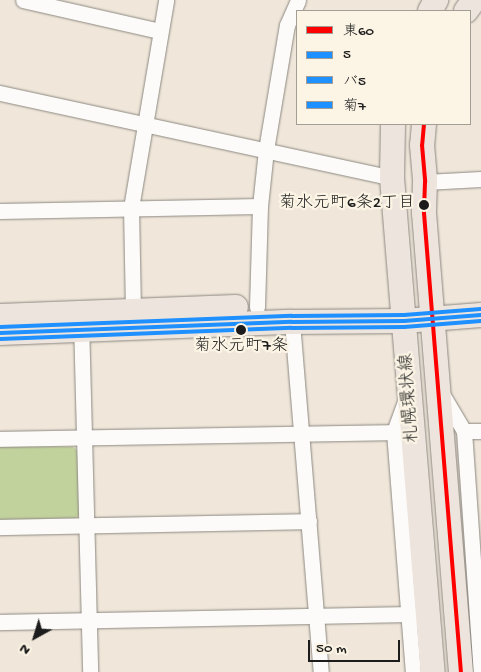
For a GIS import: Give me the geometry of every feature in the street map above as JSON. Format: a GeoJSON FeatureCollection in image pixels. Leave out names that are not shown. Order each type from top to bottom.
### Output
{"type":"FeatureCollection","features":[{"type":"Feature","properties":{"kind":"main road","name":"札幌環状線"},"geometry":{"type":"LineString","coordinates":[[393,125],[392,178],[411,385],[433,672]]}},
{"type":"Feature","properties":{"kind":"main road","name":"札幌環状線"},"geometry":{"type":"LineString","coordinates":[[424,125],[422,145],[425,182],[424,213],[440,390],[461,672]]}},
{"type":"Feature","properties":{"kind":"main road"},"geometry":{"type":"LineString","coordinates":[[432,311],[481,298]]}},
{"type":"Feature","properties":{"kind":"main road"},"geometry":{"type":"LineString","coordinates":[[0,333],[82,321],[133,311],[257,307],[403,312]]}},
{"type":"Feature","properties":{"kind":"main road"},"geometry":{"type":"LineString","coordinates":[[0,316],[82,321],[292,322],[403,312],[432,311],[481,315]]}},
{"type":"Feature","properties":{"kind":"street"},"geometry":{"type":"LineString","coordinates":[[23,0],[160,31]]}},
{"type":"Feature","properties":{"kind":"street"},"geometry":{"type":"LineString","coordinates":[[133,311],[131,208],[166,0]]}},
{"type":"Feature","properties":{"kind":"street"},"geometry":{"type":"LineString","coordinates":[[257,307],[260,206],[266,150],[286,25],[298,0]]}},
{"type":"Feature","properties":{"kind":"street"},"geometry":{"type":"LineString","coordinates":[[0,93],[392,178]]}},
{"type":"Feature","properties":{"kind":"street"},"geometry":{"type":"LineString","coordinates":[[425,182],[481,179]]}},
{"type":"Feature","properties":{"kind":"street"},"geometry":{"type":"LineString","coordinates":[[0,211],[260,206]]}},
{"type":"Feature","properties":{"kind":"street"},"geometry":{"type":"LineString","coordinates":[[82,321],[90,672]]}},
{"type":"Feature","properties":{"kind":"street"},"geometry":{"type":"LineString","coordinates":[[292,322],[321,672]]}},
{"type":"Feature","properties":{"kind":"street"},"geometry":{"type":"LineString","coordinates":[[411,385],[394,432],[412,614],[413,672]]}},
{"type":"Feature","properties":{"kind":"street"},"geometry":{"type":"LineString","coordinates":[[440,390],[464,431],[481,672]]}},
{"type":"Feature","properties":{"kind":"street"},"geometry":{"type":"LineString","coordinates":[[464,431],[481,431]]}},
{"type":"Feature","properties":{"kind":"street"},"geometry":{"type":"LineString","coordinates":[[0,439],[394,432]]}},
{"type":"Feature","properties":{"kind":"street"},"geometry":{"type":"LineString","coordinates":[[0,527],[309,522]]}},
{"type":"Feature","properties":{"kind":"street"},"geometry":{"type":"LineString","coordinates":[[0,622],[412,614]]}},
{"type":"Feature","properties":{"kind":"green space"},"geometry":{"type":"Polygon","coordinates":[[[0,446],[73,447],[79,451],[79,515],[76,518],[0,520],[0,446]]]}},
{"type":"Feature","properties":{"kind":"transit line","name":"東60"},"geometry":{"type":"LineString","coordinates":[[424,125],[422,145],[425,182],[424,213],[461,672]]}},
{"type":"Feature","properties":{"kind":"transit line","name":"菊7"},"geometry":{"type":"LineString","coordinates":[[0,327],[292,316],[404,315],[481,309]]}},
{"type":"Feature","properties":{"kind":"transit line","name":"5"},"geometry":{"type":"LineString","coordinates":[[0,333],[292,322],[404,321],[481,315]]}},
{"type":"Feature","properties":{"kind":"transit line","name":"バ5"},"geometry":{"type":"LineString","coordinates":[[0,339],[292,328],[404,327],[481,321]]}},
{"type":"Feature","properties":{"kind":"place","name":"菊水元町6条2丁目"},"geometry":{"type":"Point","coordinates":[424,205]}},
{"type":"Feature","properties":{"kind":"place","name":"菊水元町7条"},"geometry":{"type":"Point","coordinates":[241,330]}}]}
